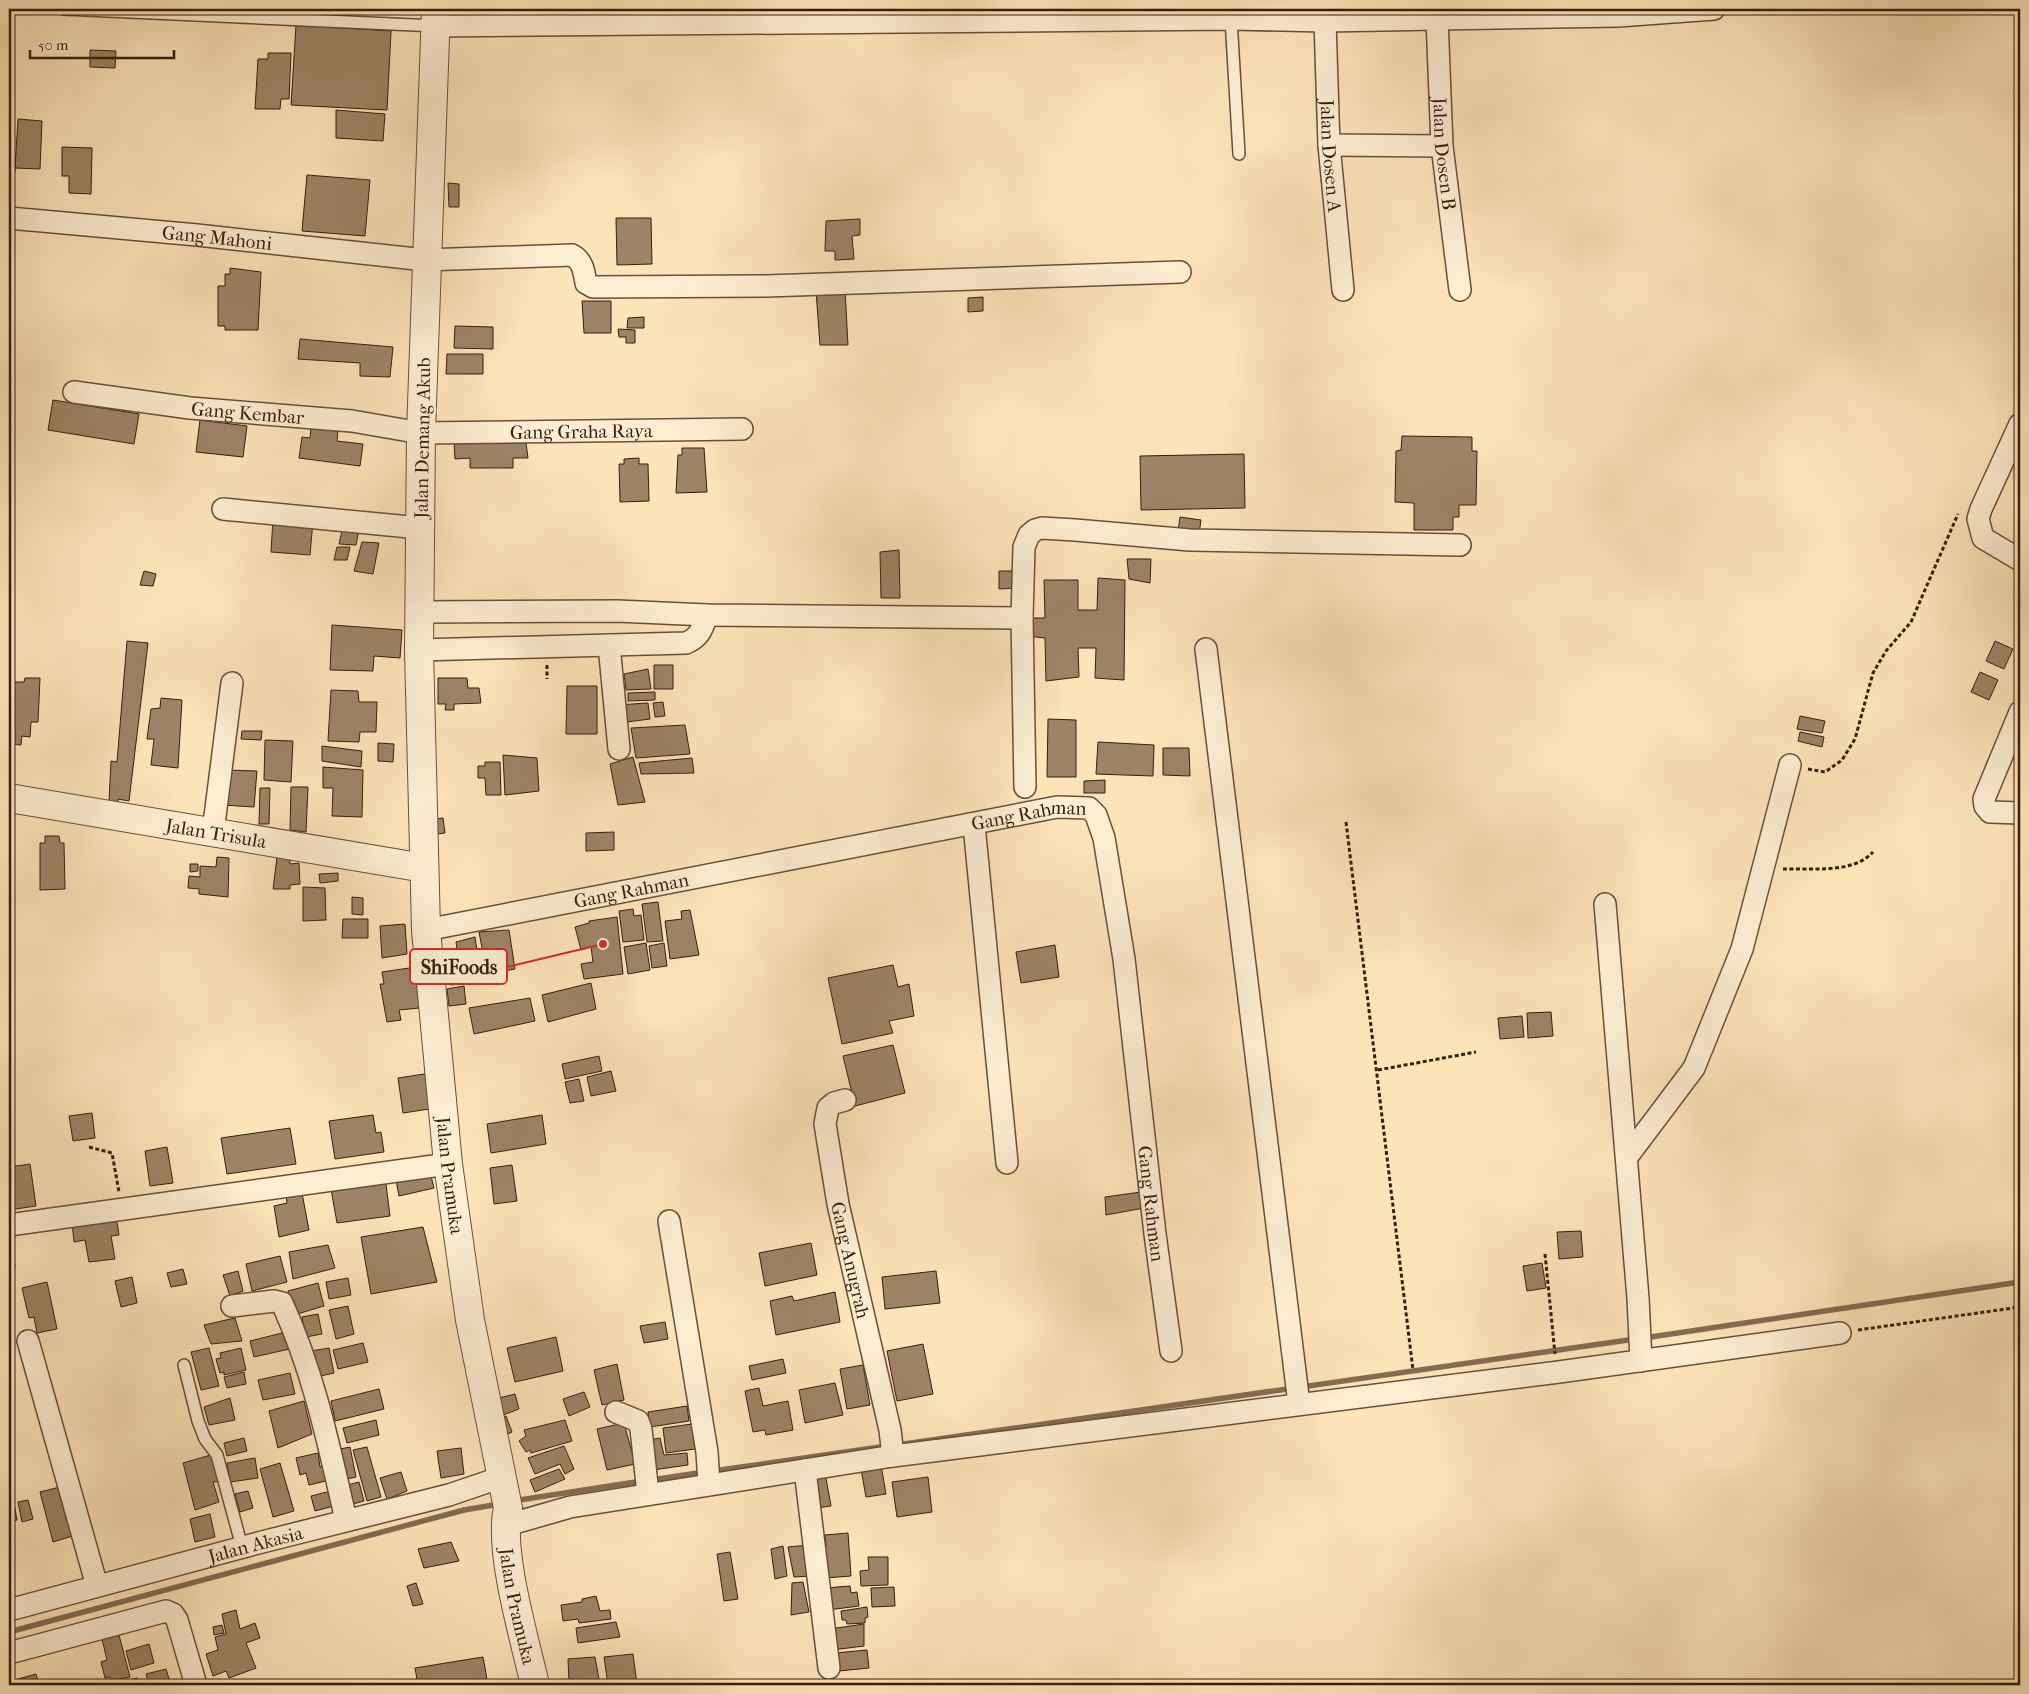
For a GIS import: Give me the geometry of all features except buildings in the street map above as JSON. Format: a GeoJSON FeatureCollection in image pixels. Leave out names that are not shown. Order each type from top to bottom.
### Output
{"type":"FeatureCollection","features":[{"type":"Feature","properties":{"kind":"street"},"geometry":{"type":"LineString","coordinates":[[436,15],[1325,21],[1618,16],[1714,9]]}},
{"type":"Feature","properties":{"kind":"street","name":"Jalan Demang Akub"},"geometry":{"type":"LineString","coordinates":[[424,868],[419,650],[421,433],[425,260],[436,15]]}},
{"type":"Feature","properties":{"kind":"street","name":"Jalan Dosen B"},"geometry":{"type":"LineString","coordinates":[[1437,18],[1442,146],[1460,290]]}},
{"type":"Feature","properties":{"kind":"street","name":"Jalan Dosen A"},"geometry":{"type":"LineString","coordinates":[[1325,21],[1330,144],[1343,290]]}},
{"type":"Feature","properties":{"kind":"street"},"geometry":{"type":"LineString","coordinates":[[1330,144],[1442,146]]}},
{"type":"Feature","properties":{"kind":"street","name":"Gang Mahoni"},"geometry":{"type":"LineString","coordinates":[[9,218],[197,235],[425,260],[572,255],[577,258],[582,266],[586,283],[593,287],[766,286],[1180,272]]}},
{"type":"Feature","properties":{"kind":"street","name":"Gang Kembar"},"geometry":{"type":"LineString","coordinates":[[74,392],[190,408],[352,421],[421,433]]}},
{"type":"Feature","properties":{"kind":"street"},"geometry":{"type":"LineString","coordinates":[[2020,424],[1978,519],[1983,538],[2020,560]]}},
{"type":"Feature","properties":{"kind":"street","name":"Gang Graha Raya"},"geometry":{"type":"LineString","coordinates":[[421,433],[742,429]]}},
{"type":"Feature","properties":{"kind":"street"},"geometry":{"type":"LineString","coordinates":[[223,509],[420,528]]}},
{"type":"Feature","properties":{"kind":"street"},"geometry":{"type":"LineString","coordinates":[[1025,787],[1022,618],[1024,547],[1029,535],[1042,528],[1190,540],[1460,544]]}},
{"type":"Feature","properties":{"kind":"street"},"geometry":{"type":"LineString","coordinates":[[420,612],[617,610],[707,615],[1022,618]]}},
{"type":"Feature","properties":{"kind":"street"},"geometry":{"type":"LineString","coordinates":[[419,650],[686,644],[696,638],[702,631],[707,615]]}},
{"type":"Feature","properties":{"kind":"street"},"geometry":{"type":"LineString","coordinates":[[609,645],[619,749]]}},
{"type":"Feature","properties":{"kind":"street"},"geometry":{"type":"LineString","coordinates":[[1206,649],[1292,1331],[1295,1380],[1299,1404]]}},
{"type":"Feature","properties":{"kind":"street"},"geometry":{"type":"LineString","coordinates":[[213,832],[232,683]]}},
{"type":"Feature","properties":{"kind":"street"},"geometry":{"type":"LineString","coordinates":[[2020,712],[1984,799],[1985,806],[1990,812],[2020,813]]}},
{"type":"Feature","properties":{"kind":"street"},"geometry":{"type":"LineString","coordinates":[[1627,1157],[1694,1068],[1742,949],[1790,765]]}},
{"type":"Feature","properties":{"kind":"street","name":"Jalan Trisula"},"geometry":{"type":"LineString","coordinates":[[9,798],[424,868]]}},
{"type":"Feature","properties":{"kind":"street","name":"Gang Rahman"},"geometry":{"type":"LineString","coordinates":[[426,930],[974,825],[1057,807],[1077,806],[1089,808],[1096,815],[1100,823],[1124,959],[1155,1234],[1171,1351]]}},
{"type":"Feature","properties":{"kind":"street"},"geometry":{"type":"LineString","coordinates":[[974,825],[1007,1163]]}},
{"type":"Feature","properties":{"kind":"street","name":"Jalan Pramuka"},"geometry":{"type":"LineString","coordinates":[[424,868],[426,930],[448,1164],[470,1320],[504,1499],[515,1592],[536,1685]]}},
{"type":"Feature","properties":{"kind":"street"},"geometry":{"type":"LineString","coordinates":[[1605,904],[1627,1157],[1641,1360]]}},
{"type":"Feature","properties":{"kind":"street","name":"Gang Anugrah"},"geometry":{"type":"LineString","coordinates":[[845,1100],[834,1103],[828,1108],[825,1124],[838,1204],[890,1430],[892,1454]]}},
{"type":"Feature","properties":{"kind":"street"},"geometry":{"type":"LineString","coordinates":[[9,1225],[448,1164]]}},
{"type":"Feature","properties":{"kind":"street"},"geometry":{"type":"LineString","coordinates":[[669,1221],[708,1469]]}},
{"type":"Feature","properties":{"kind":"street"},"geometry":{"type":"LineString","coordinates":[[232,1306],[274,1301],[282,1303],[300,1344],[318,1398],[346,1520]]}},
{"type":"Feature","properties":{"kind":"street","name":"Jalan Akasia"},"geometry":{"type":"LineString","coordinates":[[9,1610],[346,1520],[449,1496],[504,1499],[570,1507],[646,1481],[708,1469],[805,1470],[892,1454],[1299,1404],[1840,1333]]}},
{"type":"Feature","properties":{"kind":"street"},"geometry":{"type":"LineString","coordinates":[[28,1341],[97,1586]]}},
{"type":"Feature","properties":{"kind":"street"},"geometry":{"type":"LineString","coordinates":[[616,1412],[638,1421],[646,1481]]}},
{"type":"Feature","properties":{"kind":"street"},"geometry":{"type":"LineString","coordinates":[[805,1470],[828,1668]]}},
{"type":"Feature","properties":{"kind":"street"},"geometry":{"type":"LineString","coordinates":[[10,1647],[166,1612],[173,1614],[177,1620],[196,1685]]}},
{"type":"Feature","properties":{"kind":"lane"},"geometry":{"type":"LineString","coordinates":[[64,9],[436,15]]}},
{"type":"Feature","properties":{"kind":"lane"},"geometry":{"type":"LineString","coordinates":[[1231,19],[1239,154]]}},
{"type":"Feature","properties":{"kind":"lane"},"geometry":{"type":"LineString","coordinates":[[184,1365],[198,1421],[205,1439],[217,1455],[242,1547]]}},
{"type":"Feature","properties":{"kind":"path"},"geometry":{"type":"LineString","coordinates":[[1790,765],[1825,772],[1842,760],[1855,739],[1873,673],[1886,651],[1912,622],[1960,507]]}},
{"type":"Feature","properties":{"kind":"path"},"geometry":{"type":"LineString","coordinates":[[1346,822],[1414,1372]]}},
{"type":"Feature","properties":{"kind":"path"},"geometry":{"type":"LineString","coordinates":[[1763,870],[1845,866],[1865,861],[1873,852]]}},
{"type":"Feature","properties":{"kind":"path"},"geometry":{"type":"LineString","coordinates":[[1378,1070],[1476,1052]]}},
{"type":"Feature","properties":{"kind":"path"},"geometry":{"type":"LineString","coordinates":[[89,1147],[112,1153],[122,1210]]}},
{"type":"Feature","properties":{"kind":"path"},"geometry":{"type":"LineString","coordinates":[[1545,1254],[1551,1331],[1556,1359]]}},
{"type":"Feature","properties":{"kind":"path"},"geometry":{"type":"LineString","coordinates":[[1840,1333],[2020,1307]]}},
{"type":"Feature","properties":{"kind":"waterway"},"geometry":{"type":"LineString","coordinates":[[1644,1338],[2020,1282]]}},
{"type":"Feature","properties":{"kind":"waterway"},"geometry":{"type":"LineString","coordinates":[[897,1445],[1635,1339]]}},
{"type":"Feature","properties":{"kind":"waterway"},"geometry":{"type":"LineString","coordinates":[[713,1471],[887,1446]]}},
{"type":"Feature","properties":{"kind":"waterway"},"geometry":{"type":"LineString","coordinates":[[652,1480],[704,1472]]}},
{"type":"Feature","properties":{"kind":"waterway"},"geometry":{"type":"LineString","coordinates":[[513,1501],[642,1481]]}},
{"type":"Feature","properties":{"kind":"waterway"},"geometry":{"type":"LineString","coordinates":[[9,1632],[464,1510],[499,1504]]}},
{"type":"Feature","properties":{"kind":"place","name":"ShiFoods"},"geometry":{"type":"Point","coordinates":[603,944]}}]}
